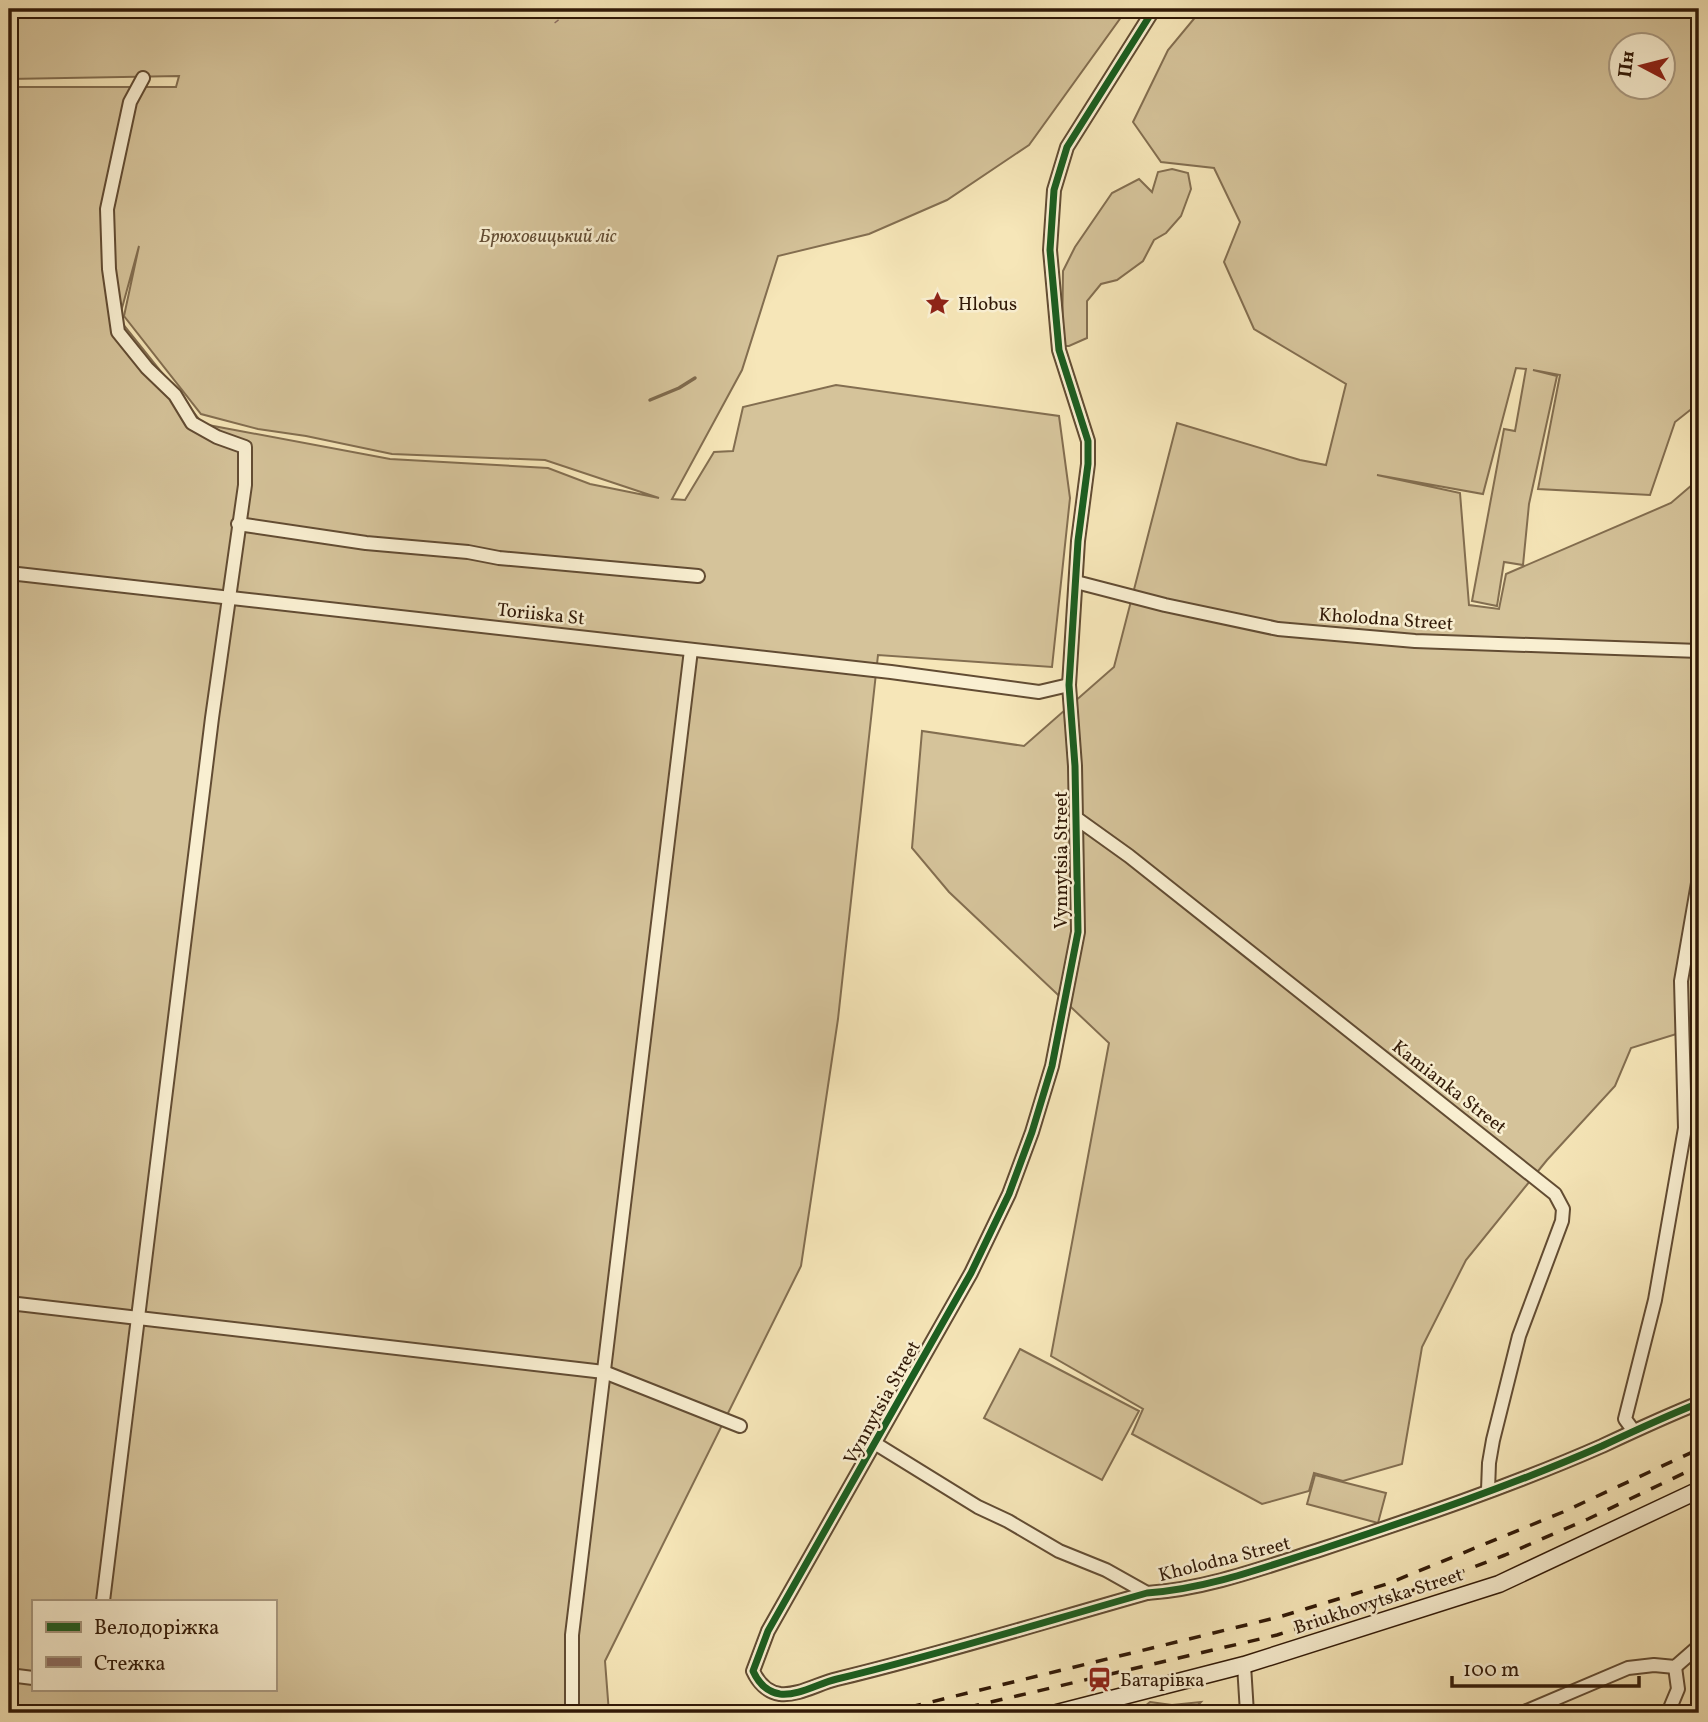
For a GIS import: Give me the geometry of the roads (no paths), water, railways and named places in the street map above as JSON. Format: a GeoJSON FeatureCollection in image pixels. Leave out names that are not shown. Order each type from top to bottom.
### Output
{"type":"FeatureCollection","features":[{"type":"Feature","properties":{"kind":"main road","name":"Briukhovytska Street"},"geometry":{"type":"LineString","coordinates":[[1057,1713],[1244,1665],[1499,1584],[1699,1490]]}},
{"type":"Feature","properties":{"kind":"street","name":"Vynnytsia Street"},"geometry":{"type":"LineString","coordinates":[[753,1671],[768,1631],[971,1273],[1009,1194],[1052,1066],[1078,932],[1076,766],[1069,685],[1082,507],[1088,464],[1088,441],[1059,350],[1050,250],[1054,190],[1067,147],[1154,9]]}},
{"type":"Feature","properties":{"kind":"street"},"geometry":{"type":"LineString","coordinates":[[103,1600],[212,718],[245,485],[245,447],[217,437],[192,423],[175,395],[147,368],[118,332],[109,269],[107,209],[130,102],[143,78]]}},
{"type":"Feature","properties":{"kind":"street"},"geometry":{"type":"LineString","coordinates":[[238,524],[366,543],[698,576]]}},
{"type":"Feature","properties":{"kind":"street","name":"Toriiska St"},"geometry":{"type":"LineString","coordinates":[[9,573],[1039,692],[1069,685]]}},
{"type":"Feature","properties":{"kind":"street","name":"Kholodna Street"},"geometry":{"type":"LineString","coordinates":[[1076,582],[1278,629],[1415,641],[1699,651]]}},
{"type":"Feature","properties":{"kind":"street"},"geometry":{"type":"LineString","coordinates":[[572,1713],[572,1635],[691,650]]}},
{"type":"Feature","properties":{"kind":"street","name":"Kamianka Street"},"geometry":{"type":"LineString","coordinates":[[1076,818],[1129,856],[1555,1194],[1563,1209],[1562,1221],[1519,1336],[1493,1440],[1488,1490]]}},
{"type":"Feature","properties":{"kind":"street"},"geometry":{"type":"LineString","coordinates":[[1633,1430],[1625,1419],[1655,1300],[1685,1128],[1681,981],[1699,877]]}},
{"type":"Feature","properties":{"kind":"street"},"geometry":{"type":"LineString","coordinates":[[9,1303],[604,1372],[740,1426]]}},
{"type":"Feature","properties":{"kind":"street","name":"Kholodna Street"},"geometry":{"type":"LineString","coordinates":[[753,1671],[758,1680],[773,1692],[791,1693],[824,1681],[885,1667],[1147,1593],[1168,1592],[1248,1573],[1394,1525],[1488,1490],[1603,1445],[1699,1402]]}},
{"type":"Feature","properties":{"kind":"street","name":"Kholodna Street"},"geometry":{"type":"LineString","coordinates":[[876,1444],[978,1507],[1059,1551],[1106,1570],[1147,1593]]}},
{"type":"Feature","properties":{"kind":"street"},"geometry":{"type":"LineString","coordinates":[[1522,1713],[1628,1668],[1654,1665],[1675,1667],[1699,1646]]}},
{"type":"Feature","properties":{"kind":"street"},"geometry":{"type":"LineString","coordinates":[[1244,1665],[1247,1713]]}},
{"type":"Feature","properties":{"kind":"street"},"geometry":{"type":"LineString","coordinates":[[1668,1713],[1678,1689],[1675,1667]]}},
{"type":"Feature","properties":{"kind":"street"},"geometry":{"type":"LineString","coordinates":[[9,1675],[32,1678]]}},
{"type":"Feature","properties":{"kind":"waterway"},"geometry":{"type":"LineString","coordinates":[[650,400],[695,378]]}},
{"type":"Feature","properties":{"kind":"railway"},"geometry":{"type":"LineString","coordinates":[[886,1713],[1279,1617],[1387,1584],[1563,1512],[1699,1449]]}},
{"type":"Feature","properties":{"kind":"railway"},"geometry":{"type":"LineString","coordinates":[[944,1713],[1277,1635],[1390,1599],[1505,1555],[1699,1466]]}},
{"type":"Feature","properties":{"kind":"place","name":"Hlobus"},"geometry":{"type":"Point","coordinates":[938,303]}},
{"type":"Feature","properties":{"kind":"place","name":"Батарівка"},"geometry":{"type":"Point","coordinates":[1100,1679]}},
{"type":"Feature","properties":{"kind":"park label","name":"Брюховицький ліс"},"geometry":{"type":"Point","coordinates":[548,235]}}]}
